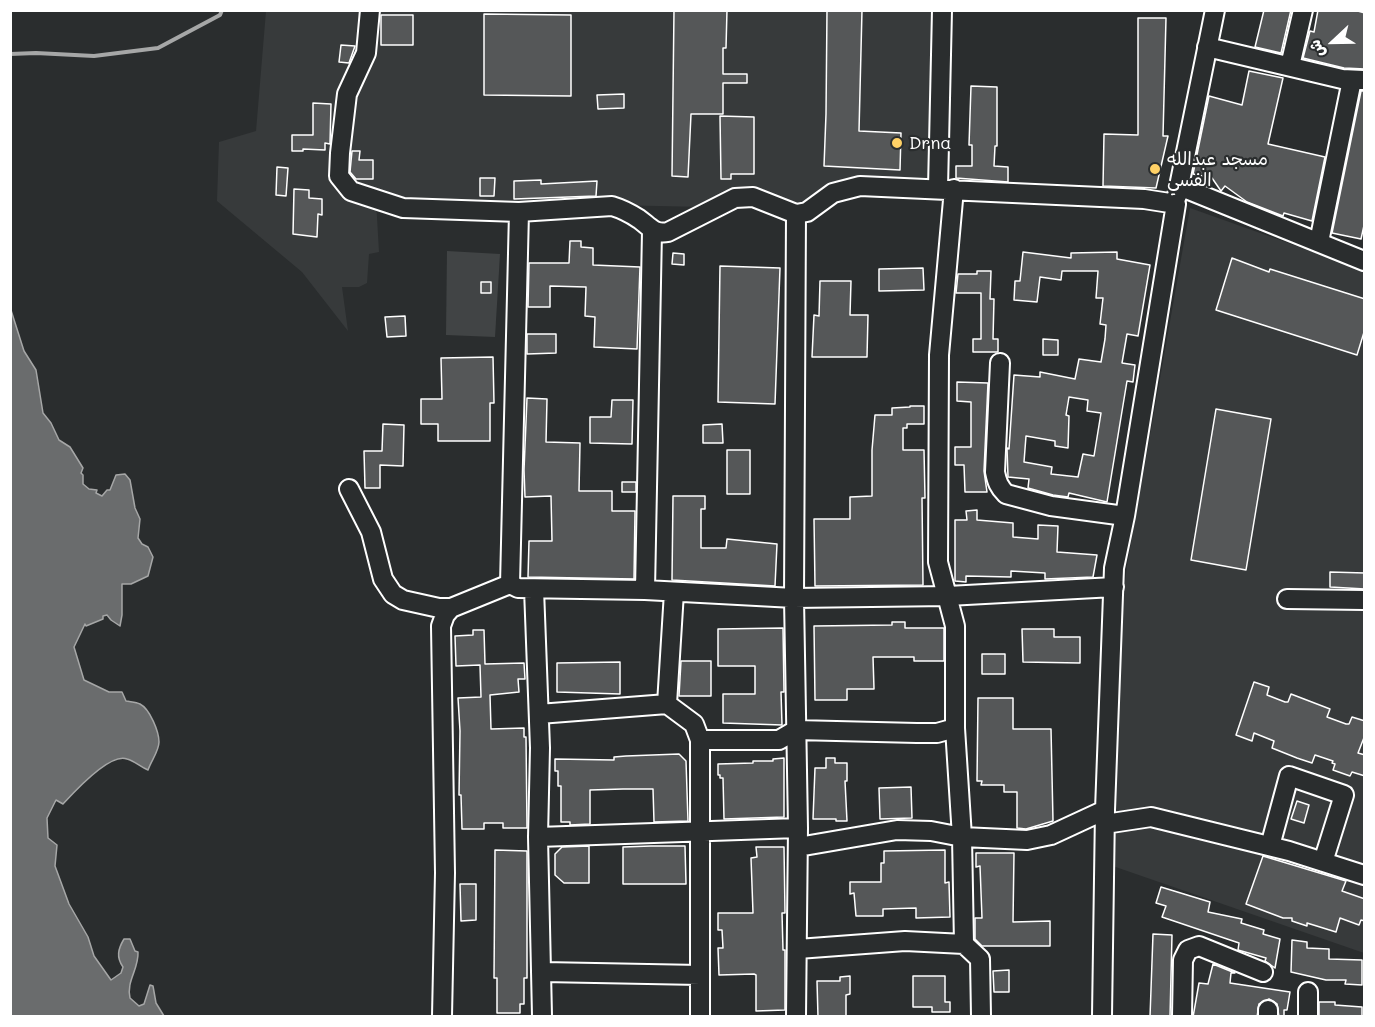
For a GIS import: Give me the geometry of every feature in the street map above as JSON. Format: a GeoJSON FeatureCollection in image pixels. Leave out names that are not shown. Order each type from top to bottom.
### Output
{"type":"FeatureCollection","features":[{"type":"Feature","properties":{"kind":"street"},"geometry":{"type":"LineString","coordinates":[[370,10],[366,53],[347,94],[339,176],[351,191],[403,208],[519,212],[612,206],[639,219],[652,231],[661,234],[735,198],[753,197],[796,214],[807,212],[833,193],[860,186],[1144,199],[1176,204]]}},
{"type":"Feature","properties":{"kind":"street"},"geometry":{"type":"LineString","coordinates":[[942,10],[946,189],[939,355],[938,562],[955,626],[955,728],[962,837],[964,944]]}},
{"type":"Feature","properties":{"kind":"street"},"geometry":{"type":"LineString","coordinates":[[1102,1017],[1105,817],[1114,568],[1125,516],[1179,186],[1215,10]]}},
{"type":"Feature","properties":{"kind":"street"},"geometry":{"type":"LineString","coordinates":[[1290,66],[1304,10]]}},
{"type":"Feature","properties":{"kind":"street"},"geometry":{"type":"LineString","coordinates":[[1207,47],[1358,80],[1319,242]]}},
{"type":"Feature","properties":{"kind":"street"},"geometry":{"type":"LineString","coordinates":[[1179,186],[1365,261]]}},
{"type":"Feature","properties":{"kind":"street"},"geometry":{"type":"LineString","coordinates":[[510,584],[519,212]]}},
{"type":"Feature","properties":{"kind":"street"},"geometry":{"type":"LineString","coordinates":[[796,214],[794,598],[798,828],[796,1017]]}},
{"type":"Feature","properties":{"kind":"street"},"geometry":{"type":"LineString","coordinates":[[645,590],[652,231]]}},
{"type":"Feature","properties":{"kind":"street"},"geometry":{"type":"LineString","coordinates":[[1000,363],[995,472],[996,482],[1001,489],[1006,494],[1051,506],[1125,516]]}},
{"type":"Feature","properties":{"kind":"street"},"geometry":{"type":"LineString","coordinates":[[349,489],[371,532],[383,579],[393,594],[403,600],[439,608],[451,608],[510,584],[518,588],[534,589],[645,590],[794,598],[948,596],[1114,587]]}},
{"type":"Feature","properties":{"kind":"street"},"geometry":{"type":"LineString","coordinates":[[534,589],[539,714],[538,837],[543,972],[542,1017]]}},
{"type":"Feature","properties":{"kind":"street"},"geometry":{"type":"LineString","coordinates":[[667,704],[674,592]]}},
{"type":"Feature","properties":{"kind":"street"},"geometry":{"type":"LineString","coordinates":[[1287,599],[1365,600]]}},
{"type":"Feature","properties":{"kind":"street"},"geometry":{"type":"LineString","coordinates":[[442,1017],[445,863],[441,626],[445,615],[451,608]]}},
{"type":"Feature","properties":{"kind":"street"},"geometry":{"type":"LineString","coordinates":[[539,714],[667,704],[694,724],[700,740],[700,1017]]}},
{"type":"Feature","properties":{"kind":"street"},"geometry":{"type":"LineString","coordinates":[[700,740],[778,740],[796,730],[936,733],[955,728]]}},
{"type":"Feature","properties":{"kind":"street"},"geometry":{"type":"LineString","coordinates":[[1270,846],[1289,776],[1344,795],[1323,861]]}},
{"type":"Feature","properties":{"kind":"street"},"geometry":{"type":"LineString","coordinates":[[798,847],[897,830],[931,831],[962,837],[1003,840],[1041,838],[1105,817],[1151,817],[1270,846],[1365,875]]}},
{"type":"Feature","properties":{"kind":"street"},"geometry":{"type":"LineString","coordinates":[[538,837],[798,828]]}},
{"type":"Feature","properties":{"kind":"street"},"geometry":{"type":"LineString","coordinates":[[798,949],[905,941],[964,944],[980,959],[981,1017]]}},
{"type":"Feature","properties":{"kind":"street"},"geometry":{"type":"LineString","coordinates":[[1182,1017],[1183,960],[1188,950],[1199,946],[1263,972]]}},
{"type":"Feature","properties":{"kind":"street"},"geometry":{"type":"LineString","coordinates":[[543,972],[700,975]]}},
{"type":"Feature","properties":{"kind":"street"},"geometry":{"type":"LineString","coordinates":[[1308,992],[1308,1017]]}},
{"type":"Feature","properties":{"kind":"shaded area"},"geometry":{"type":"Polygon","coordinates":[[[266,11],[933,11],[931,191],[861,189],[799,209],[376,200],[379,252],[369,254],[367,283],[359,287],[342,287],[348,331],[302,272],[217,201],[219,142],[256,131],[266,11]]]}},
{"type":"Feature","properties":{"kind":"shaded area"},"geometry":{"type":"Polygon","coordinates":[[[1190,208],[1364,270],[1364,953],[1107,864],[1121,615],[1127,566],[1190,208]]]}},
{"type":"Feature","properties":{"kind":"shaded area"},"geometry":{"type":"Polygon","coordinates":[[[447,251],[500,254],[495,337],[446,335],[447,251]]]}},
{"type":"Feature","properties":{"kind":"shaded area"},"geometry":{"type":"Polygon","coordinates":[[[10,307],[24,351],[36,370],[43,413],[59,440],[70,447],[83,468],[81,473],[83,484],[89,489],[97,490],[96,493],[102,496],[110,490],[116,475],[125,474],[130,480],[135,508],[140,519],[138,538],[148,547],[153,557],[148,576],[131,584],[122,584],[120,626],[107,615],[86,626],[85,624],[74,647],[84,680],[109,692],[122,692],[126,701],[135,702],[144,707],[156,727],[159,745],[148,770],[127,759],[120,758],[111,761],[93,774],[63,804],[56,800],[47,818],[48,838],[57,845],[55,866],[69,904],[88,937],[94,956],[111,980],[121,973],[123,967],[119,960],[119,950],[124,939],[130,939],[135,951],[138,952],[138,958],[130,986],[130,998],[139,1006],[144,1004],[150,985],[153,986],[156,1003],[164,1016],[11,1016],[10,307]]]}},
{"type":"Feature","properties":{"kind":"building"},"geometry":{"type":"Polygon","coordinates":[[[674,10],[727,10],[723,74],[747,74],[747,83],[723,83],[723,114],[691,114],[688,177],[672,176],[674,10]]]}},
{"type":"Feature","properties":{"kind":"building"},"geometry":{"type":"Polygon","coordinates":[[[827,10],[862,10],[859,131],[901,133],[900,170],[824,166],[827,10]]]}},
{"type":"Feature","properties":{"kind":"building"},"geometry":{"type":"Polygon","coordinates":[[[1264,10],[1291,10],[1281,53],[1255,47],[1264,10]]]}},
{"type":"Feature","properties":{"kind":"building"},"geometry":{"type":"Polygon","coordinates":[[[1318,10],[1354,10],[1365,13],[1365,69],[1344,68],[1303,58],[1310,31],[1314,32],[1318,10]]]}},
{"type":"Feature","properties":{"kind":"building"},"geometry":{"type":"Polygon","coordinates":[[[484,14],[571,15],[571,96],[484,95],[484,14]]]}},
{"type":"Feature","properties":{"kind":"building"},"geometry":{"type":"Polygon","coordinates":[[[381,15],[413,15],[413,45],[381,45],[381,15]]]}},
{"type":"Feature","properties":{"kind":"building"},"geometry":{"type":"Polygon","coordinates":[[[1138,18],[1166,18],[1163,136],[1168,136],[1156,188],[1103,186],[1104,134],[1138,135],[1138,18]]]}},
{"type":"Feature","properties":{"kind":"building"},"geometry":{"type":"Polygon","coordinates":[[[341,45],[355,46],[349,63],[339,62],[341,45]]]}},
{"type":"Feature","properties":{"kind":"building"},"geometry":{"type":"Polygon","coordinates":[[[1249,71],[1283,78],[1268,144],[1325,157],[1312,221],[1284,213],[1283,216],[1247,202],[1225,186],[1221,191],[1212,178],[1193,174],[1209,96],[1242,105],[1249,71]]]}},
{"type":"Feature","properties":{"kind":"building"},"geometry":{"type":"Polygon","coordinates":[[[971,86],[997,87],[997,146],[995,146],[994,166],[1008,167],[1008,182],[956,178],[956,166],[972,166],[972,145],[969,145],[971,86]]]}},
{"type":"Feature","properties":{"kind":"building"},"geometry":{"type":"Polygon","coordinates":[[[1361,91],[1365,91],[1365,221],[1361,239],[1332,233],[1361,91]]]}},
{"type":"Feature","properties":{"kind":"building"},"geometry":{"type":"Polygon","coordinates":[[[624,94],[624,108],[598,109],[597,95],[624,94]]]}},
{"type":"Feature","properties":{"kind":"building"},"geometry":{"type":"Polygon","coordinates":[[[313,103],[331,104],[330,144],[325,143],[325,150],[292,151],[292,135],[313,135],[313,103]]]}},
{"type":"Feature","properties":{"kind":"building"},"geometry":{"type":"Polygon","coordinates":[[[720,116],[754,117],[754,174],[731,174],[731,179],[721,179],[720,116]]]}},
{"type":"Feature","properties":{"kind":"building"},"geometry":{"type":"Polygon","coordinates":[[[352,151],[360,151],[359,160],[373,160],[373,179],[356,179],[350,172],[352,151]]]}},
{"type":"Feature","properties":{"kind":"building"},"geometry":{"type":"Polygon","coordinates":[[[277,167],[288,168],[286,196],[276,195],[277,167]]]}},
{"type":"Feature","properties":{"kind":"building"},"geometry":{"type":"Polygon","coordinates":[[[480,178],[495,178],[494,196],[480,196],[480,178]]]}},
{"type":"Feature","properties":{"kind":"building"},"geometry":{"type":"Polygon","coordinates":[[[541,180],[541,184],[597,181],[596,196],[514,199],[514,181],[541,180]]]}},
{"type":"Feature","properties":{"kind":"building"},"geometry":{"type":"Polygon","coordinates":[[[294,189],[309,190],[309,198],[322,199],[322,215],[318,214],[317,237],[293,234],[294,189]]]}},
{"type":"Feature","properties":{"kind":"building"},"geometry":{"type":"Polygon","coordinates":[[[570,241],[581,241],[581,247],[593,248],[593,265],[640,267],[637,349],[594,347],[595,317],[585,316],[586,287],[550,286],[550,307],[528,307],[529,263],[569,263],[570,241]]]}},
{"type":"Feature","properties":{"kind":"building"},"geometry":{"type":"Polygon","coordinates":[[[1023,252],[1071,258],[1071,253],[1117,252],[1117,259],[1150,265],[1138,336],[1127,334],[1122,363],[1135,365],[1133,382],[1127,381],[1107,502],[1069,493],[1068,497],[1053,495],[1028,488],[1029,479],[1008,477],[1007,448],[1009,449],[1014,375],[1040,377],[1040,372],[1075,379],[1079,359],[1101,362],[1106,325],[1100,324],[1103,298],[1096,298],[1098,271],[1062,271],[1061,280],[1040,277],[1037,302],[1014,300],[1015,281],[1020,281],[1023,252]],[[1069,397],[1066,415],[1069,416],[1068,448],[1055,446],[1055,441],[1026,436],[1024,462],[1052,467],[1051,474],[1078,477],[1083,454],[1094,456],[1101,413],[1087,411],[1088,400],[1069,397]]]}},
{"type":"Feature","properties":{"kind":"building"},"geometry":{"type":"Polygon","coordinates":[[[673,253],[684,254],[684,265],[672,264],[673,253]]]}},
{"type":"Feature","properties":{"kind":"building"},"geometry":{"type":"Polygon","coordinates":[[[1232,258],[1269,272],[1270,269],[1365,299],[1365,329],[1357,355],[1216,310],[1232,258]]]}},
{"type":"Feature","properties":{"kind":"building"},"geometry":{"type":"Polygon","coordinates":[[[720,266],[780,268],[775,404],[718,402],[720,266]]]}},
{"type":"Feature","properties":{"kind":"building"},"geometry":{"type":"Polygon","coordinates":[[[923,268],[924,290],[879,291],[879,269],[923,268]]]}},
{"type":"Feature","properties":{"kind":"building"},"geometry":{"type":"Polygon","coordinates":[[[977,271],[991,271],[990,299],[994,299],[993,339],[998,339],[998,352],[973,352],[973,339],[981,339],[981,293],[956,293],[958,274],[977,274],[977,271]]]}},
{"type":"Feature","properties":{"kind":"building"},"geometry":{"type":"Polygon","coordinates":[[[820,281],[851,281],[850,315],[868,315],[867,357],[812,357],[814,315],[819,316],[820,281]]]}},
{"type":"Feature","properties":{"kind":"building"},"geometry":{"type":"Polygon","coordinates":[[[481,282],[491,282],[491,293],[481,293],[481,282]]]}},
{"type":"Feature","properties":{"kind":"building"},"geometry":{"type":"Polygon","coordinates":[[[405,316],[406,336],[387,337],[385,317],[405,316]]]}},
{"type":"Feature","properties":{"kind":"building"},"geometry":{"type":"Polygon","coordinates":[[[527,334],[556,334],[556,353],[527,354],[527,334]]]}},
{"type":"Feature","properties":{"kind":"building"},"geometry":{"type":"Polygon","coordinates":[[[1043,339],[1058,340],[1058,355],[1043,355],[1043,339]]]}},
{"type":"Feature","properties":{"kind":"building"},"geometry":{"type":"Polygon","coordinates":[[[493,357],[494,403],[490,403],[490,441],[438,441],[438,424],[421,424],[421,399],[442,399],[441,358],[493,357]]]}},
{"type":"Feature","properties":{"kind":"building"},"geometry":{"type":"Polygon","coordinates":[[[957,382],[988,383],[984,471],[987,492],[965,492],[964,465],[955,465],[955,447],[971,447],[971,402],[957,401],[957,382]]]}},
{"type":"Feature","properties":{"kind":"building"},"geometry":{"type":"Polygon","coordinates":[[[527,398],[547,399],[546,442],[580,443],[579,491],[612,491],[612,511],[635,511],[634,579],[528,577],[529,541],[552,541],[551,496],[525,497],[527,398]]]}},
{"type":"Feature","properties":{"kind":"building"},"geometry":{"type":"Polygon","coordinates":[[[612,400],[633,400],[632,444],[590,443],[590,417],[611,417],[612,400]]]}},
{"type":"Feature","properties":{"kind":"building"},"geometry":{"type":"Polygon","coordinates":[[[924,406],[924,424],[907,424],[907,428],[903,428],[903,450],[924,450],[923,585],[815,586],[814,519],[850,519],[850,497],[872,496],[875,415],[892,415],[892,408],[924,406]]]}},
{"type":"Feature","properties":{"kind":"building"},"geometry":{"type":"Polygon","coordinates":[[[1216,409],[1271,419],[1246,570],[1191,560],[1216,409]]]}},
{"type":"Feature","properties":{"kind":"building"},"geometry":{"type":"Polygon","coordinates":[[[383,424],[404,425],[403,466],[380,465],[380,488],[365,488],[364,451],[382,451],[383,424]]]}},
{"type":"Feature","properties":{"kind":"building"},"geometry":{"type":"Polygon","coordinates":[[[722,424],[723,443],[703,443],[703,425],[722,424]]]}},
{"type":"Feature","properties":{"kind":"building"},"geometry":{"type":"Polygon","coordinates":[[[727,450],[750,450],[750,494],[727,494],[727,450]]]}},
{"type":"Feature","properties":{"kind":"building"},"geometry":{"type":"Polygon","coordinates":[[[622,482],[636,482],[636,492],[622,492],[622,482]]]}},
{"type":"Feature","properties":{"kind":"building"},"geometry":{"type":"Polygon","coordinates":[[[673,496],[705,496],[705,509],[701,509],[701,548],[726,548],[727,539],[777,544],[775,586],[672,580],[673,496]]]}},
{"type":"Feature","properties":{"kind":"building"},"geometry":{"type":"Polygon","coordinates":[[[977,510],[977,520],[1013,523],[1013,537],[1038,539],[1038,525],[1058,526],[1057,552],[1097,555],[1093,577],[1045,579],[1045,573],[1011,571],[1011,577],[966,576],[966,582],[955,581],[955,520],[967,520],[966,511],[977,510]]]}},
{"type":"Feature","properties":{"kind":"building"},"geometry":{"type":"Polygon","coordinates":[[[1330,572],[1365,573],[1365,589],[1330,587],[1330,572]]]}},
{"type":"Feature","properties":{"kind":"building"},"geometry":{"type":"Polygon","coordinates":[[[892,622],[905,622],[905,628],[944,628],[944,661],[914,661],[914,657],[873,657],[874,689],[847,689],[847,700],[815,700],[814,626],[892,625],[892,622]]]}},
{"type":"Feature","properties":{"kind":"building"},"geometry":{"type":"Polygon","coordinates":[[[783,628],[782,725],[723,723],[723,694],[755,694],[755,666],[718,666],[718,629],[783,628]]]}},
{"type":"Feature","properties":{"kind":"building"},"geometry":{"type":"Polygon","coordinates":[[[1022,629],[1054,629],[1054,637],[1080,637],[1080,663],[1023,662],[1022,629]]]}},
{"type":"Feature","properties":{"kind":"building"},"geometry":{"type":"Polygon","coordinates":[[[473,630],[484,630],[485,664],[524,663],[525,679],[518,679],[519,692],[490,695],[491,729],[524,728],[527,828],[503,828],[503,823],[484,823],[484,829],[462,829],[461,795],[459,795],[458,698],[481,697],[480,665],[456,666],[455,636],[473,635],[473,630]]]}},
{"type":"Feature","properties":{"kind":"building"},"geometry":{"type":"Polygon","coordinates":[[[982,654],[1005,654],[1005,674],[982,674],[982,654]]]}},
{"type":"Feature","properties":{"kind":"building"},"geometry":{"type":"Polygon","coordinates":[[[681,661],[711,661],[711,696],[679,696],[681,661]]]}},
{"type":"Feature","properties":{"kind":"building"},"geometry":{"type":"Polygon","coordinates":[[[620,662],[620,694],[557,692],[557,663],[620,662]]]}},
{"type":"Feature","properties":{"kind":"building"},"geometry":{"type":"Polygon","coordinates":[[[1254,682],[1269,687],[1267,695],[1285,702],[1288,702],[1291,694],[1330,709],[1327,717],[1346,724],[1349,724],[1352,717],[1365,721],[1365,735],[1358,753],[1365,755],[1365,776],[1352,772],[1350,776],[1333,770],[1335,764],[1332,763],[1333,761],[1315,755],[1312,763],[1297,758],[1272,748],[1274,741],[1254,733],[1252,741],[1236,735],[1254,682]]]}},
{"type":"Feature","properties":{"kind":"building"},"geometry":{"type":"Polygon","coordinates":[[[978,698],[1013,698],[1013,729],[1051,729],[1053,821],[1026,829],[1017,828],[1017,792],[1004,792],[1004,785],[981,785],[982,781],[977,781],[978,698]]]}},
{"type":"Feature","properties":{"kind":"building"},"geometry":{"type":"Polygon","coordinates":[[[679,754],[686,761],[688,821],[654,822],[653,789],[623,789],[590,790],[590,824],[570,825],[570,822],[561,822],[561,786],[558,786],[555,759],[614,760],[614,757],[679,754]]]}},
{"type":"Feature","properties":{"kind":"building"},"geometry":{"type":"Polygon","coordinates":[[[784,758],[784,817],[724,819],[723,778],[718,775],[718,764],[753,763],[753,761],[773,761],[773,759],[784,758]]]}},
{"type":"Feature","properties":{"kind":"building"},"geometry":{"type":"Polygon","coordinates":[[[826,758],[835,758],[835,763],[847,763],[847,781],[845,781],[847,821],[813,819],[815,768],[826,768],[826,758]]]}},
{"type":"Feature","properties":{"kind":"building"},"geometry":{"type":"Polygon","coordinates":[[[911,787],[912,818],[880,819],[879,788],[911,787]]]}},
{"type":"Feature","properties":{"kind":"building"},"geometry":{"type":"Polygon","coordinates":[[[1297,801],[1309,805],[1304,823],[1291,819],[1297,801]]]}},
{"type":"Feature","properties":{"kind":"building"},"geometry":{"type":"Polygon","coordinates":[[[589,846],[589,883],[564,883],[555,875],[555,854],[562,847],[589,846]]]}},
{"type":"Feature","properties":{"kind":"building"},"geometry":{"type":"Polygon","coordinates":[[[685,846],[686,884],[623,884],[623,847],[685,846]]]}},
{"type":"Feature","properties":{"kind":"building"},"geometry":{"type":"Polygon","coordinates":[[[756,847],[784,847],[785,913],[782,913],[783,950],[785,950],[785,1010],[756,1011],[756,975],[719,975],[718,948],[723,948],[722,930],[718,930],[718,913],[753,913],[751,858],[757,857],[756,847]]]}},
{"type":"Feature","properties":{"kind":"building"},"geometry":{"type":"Polygon","coordinates":[[[495,850],[527,851],[527,978],[524,978],[524,1004],[520,1004],[520,1013],[497,1013],[497,978],[494,978],[495,850]]]}},
{"type":"Feature","properties":{"kind":"building"},"geometry":{"type":"Polygon","coordinates":[[[945,850],[945,883],[949,882],[950,917],[916,918],[916,908],[883,909],[883,916],[856,916],[854,893],[850,894],[850,882],[881,882],[881,863],[884,863],[884,851],[945,850]]]}},
{"type":"Feature","properties":{"kind":"building"},"geometry":{"type":"Polygon","coordinates":[[[976,853],[1014,853],[1013,922],[1050,921],[1050,946],[982,946],[975,939],[975,918],[982,918],[980,866],[976,867],[976,853]]]}},
{"type":"Feature","properties":{"kind":"building"},"geometry":{"type":"Polygon","coordinates":[[[1263,856],[1346,881],[1342,891],[1365,899],[1365,921],[1361,920],[1359,925],[1340,918],[1336,932],[1307,923],[1307,926],[1292,921],[1292,918],[1283,918],[1246,904],[1263,856]]]}},
{"type":"Feature","properties":{"kind":"building"},"geometry":{"type":"Polygon","coordinates":[[[460,884],[476,884],[476,920],[461,921],[460,884]]]}},
{"type":"Feature","properties":{"kind":"building"},"geometry":{"type":"Polygon","coordinates":[[[1161,887],[1210,902],[1208,912],[1242,919],[1241,923],[1264,930],[1263,934],[1280,939],[1275,968],[1265,961],[1266,958],[1238,950],[1239,943],[1162,917],[1166,906],[1156,903],[1161,887]]]}},
{"type":"Feature","properties":{"kind":"building"},"geometry":{"type":"Polygon","coordinates":[[[1153,934],[1172,935],[1170,1017],[1150,1017],[1153,934]]]}},
{"type":"Feature","properties":{"kind":"building"},"geometry":{"type":"Polygon","coordinates":[[[1292,940],[1307,942],[1307,948],[1329,949],[1329,959],[1362,960],[1362,985],[1345,984],[1346,980],[1326,980],[1291,972],[1292,940]]]}},
{"type":"Feature","properties":{"kind":"building"},"geometry":{"type":"Polygon","coordinates":[[[1213,964],[1235,973],[1231,973],[1230,983],[1290,992],[1284,1017],[1279,1017],[1277,1004],[1269,999],[1259,1004],[1257,1017],[1193,1017],[1199,983],[1208,984],[1213,964]]]}},
{"type":"Feature","properties":{"kind":"building"},"geometry":{"type":"Polygon","coordinates":[[[1009,970],[1009,992],[994,992],[993,971],[1009,970]]]}},
{"type":"Feature","properties":{"kind":"building"},"geometry":{"type":"Polygon","coordinates":[[[850,976],[850,994],[846,995],[846,1017],[818,1017],[817,981],[840,981],[840,977],[850,976]]]}},
{"type":"Feature","properties":{"kind":"building"},"geometry":{"type":"Polygon","coordinates":[[[913,976],[945,976],[945,1002],[950,1002],[950,1012],[932,1012],[932,1007],[913,1007],[913,976]]]}},
{"type":"Feature","properties":{"kind":"building"},"geometry":{"type":"Polygon","coordinates":[[[1319,1002],[1335,1002],[1335,1005],[1362,1007],[1362,1017],[1319,1017],[1319,1002]]]}},
{"type":"Feature","properties":{"kind":"waterway"},"geometry":{"type":"LineString","coordinates":[[10,54],[94,56],[158,48],[220,15],[222,10]]}},
{"type":"Feature","properties":{"kind":"place","name":"Drna"},"geometry":{"type":"Point","coordinates":[897,143]}},
{"type":"Feature","properties":{"kind":"place","name":"مسجد عبدالله الفسي"},"geometry":{"type":"Point","coordinates":[1155,169]}}]}
